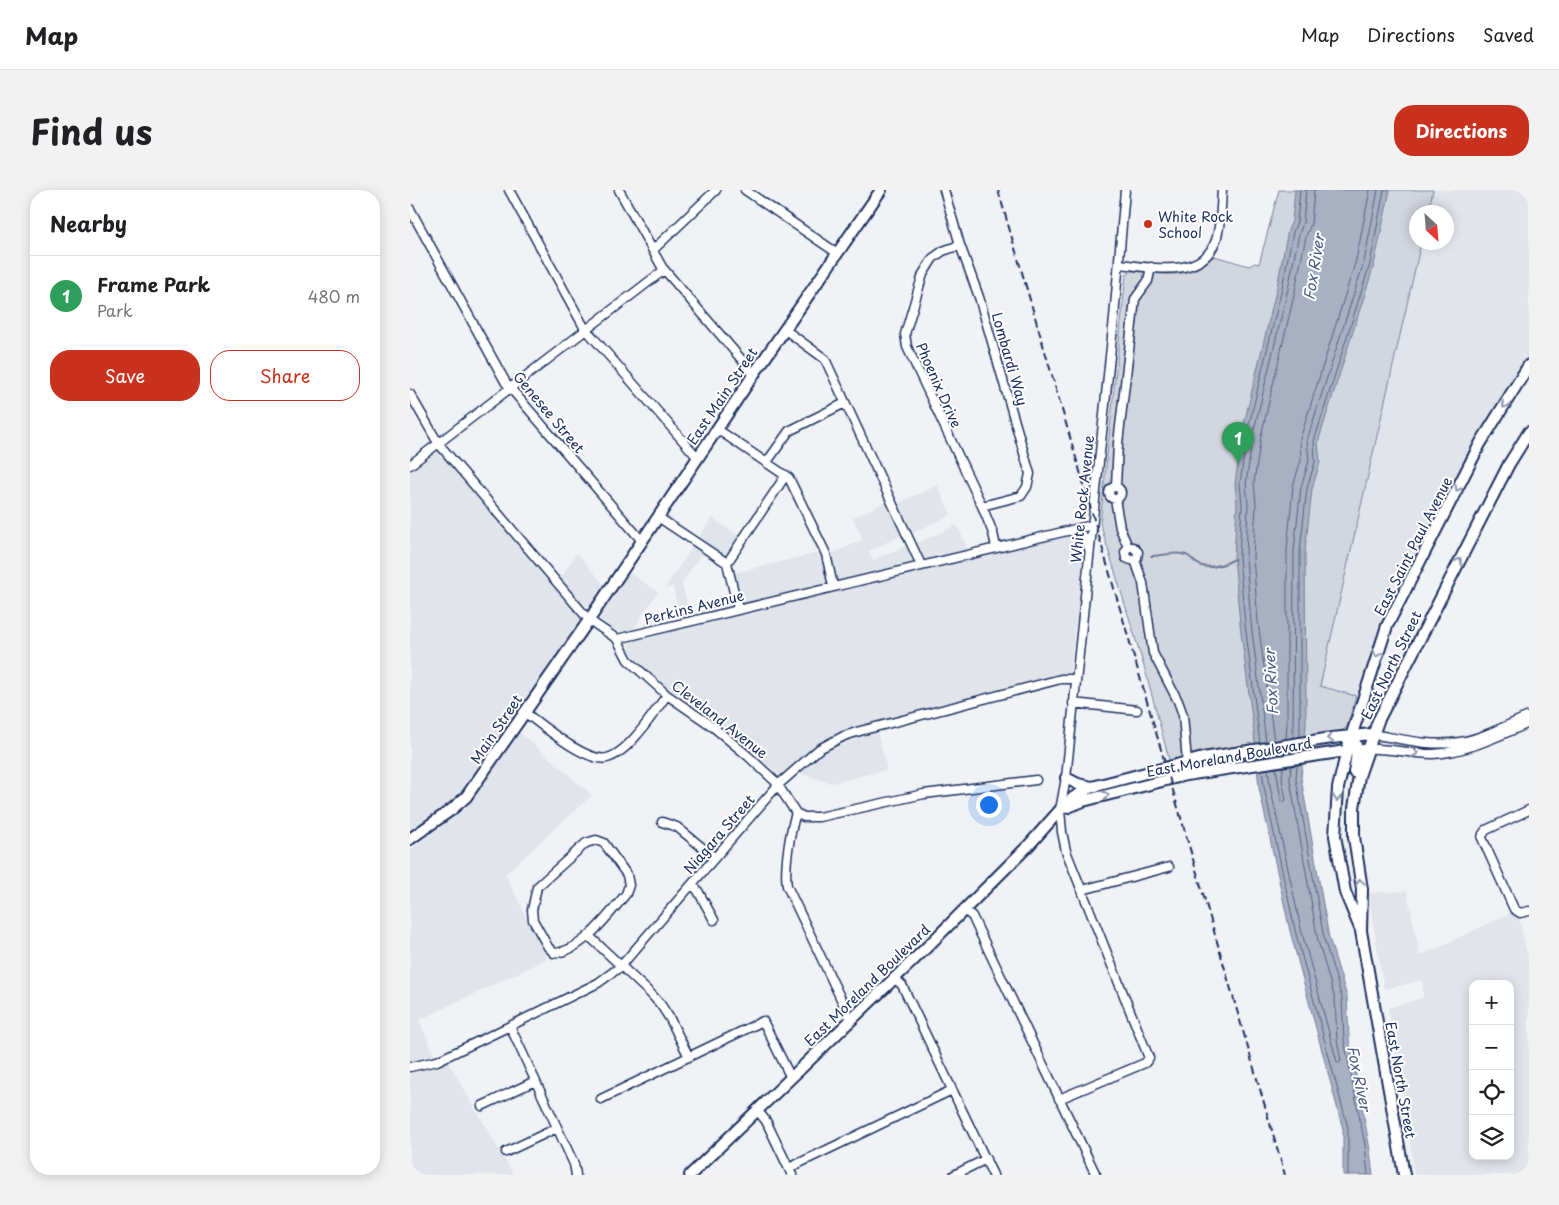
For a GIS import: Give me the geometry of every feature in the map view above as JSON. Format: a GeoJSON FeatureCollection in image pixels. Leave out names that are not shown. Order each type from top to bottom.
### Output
{"type":"FeatureCollection","features":[{"type":"Feature","properties":{"kind":"main road","name":"East Main Street"},"geometry":{"type":"LineString","coordinates":[[590,620],[784,329],[880,190]]}},
{"type":"Feature","properties":{"kind":"main road","name":"East Saint Paul Avenue"},"geometry":{"type":"LineString","coordinates":[[1354,746],[1387,626],[1480,444],[1529,365]]}},
{"type":"Feature","properties":{"kind":"main road","name":"East North Street"},"geometry":{"type":"LineString","coordinates":[[1361,931],[1345,892],[1335,836],[1337,799],[1341,774],[1354,746],[1372,734],[1509,464],[1529,432]]}},
{"type":"Feature","properties":{"kind":"main road","name":"Main Street"},"geometry":{"type":"LineString","coordinates":[[410,839],[466,797],[590,620]]}},
{"type":"Feature","properties":{"kind":"main road"},"geometry":{"type":"LineString","coordinates":[[1311,749],[1354,746],[1372,734]]}},
{"type":"Feature","properties":{"kind":"main road"},"geometry":{"type":"LineString","coordinates":[[1354,746],[1348,808],[1349,834],[1356,853]]}},
{"type":"Feature","properties":{"kind":"main road","name":"East North Street"},"geometry":{"type":"LineString","coordinates":[[1354,746],[1359,776],[1354,808],[1354,837],[1362,889],[1361,931],[1404,1175]]}},
{"type":"Feature","properties":{"kind":"main road","name":"East Moreland Boulevard"},"geometry":{"type":"LineString","coordinates":[[690,1175],[964,910],[1030,845],[1060,810],[1074,797],[1092,787],[1187,762],[1253,758],[1311,749],[1354,746]]}},
{"type":"Feature","properties":{"kind":"main road"},"geometry":{"type":"LineString","coordinates":[[1311,749],[1322,757],[1336,762],[1341,774]]}},
{"type":"Feature","properties":{"kind":"main road","name":"East Moreland Boulevard"},"geometry":{"type":"LineString","coordinates":[[1060,810],[1083,801],[1190,774],[1226,768],[1253,758],[1311,749]]}},
{"type":"Feature","properties":{"kind":"main road"},"geometry":{"type":"LineString","coordinates":[[1132,776],[1135,788]]}},
{"type":"Feature","properties":{"kind":"main road"},"geometry":{"type":"LineString","coordinates":[[1066,778],[1078,784],[1092,787]]}},
{"type":"Feature","properties":{"kind":"street"},"geometry":{"type":"LineString","coordinates":[[509,190],[586,329],[698,458]]}},
{"type":"Feature","properties":{"kind":"street"},"geometry":{"type":"LineString","coordinates":[[619,190],[664,270],[754,374]]}},
{"type":"Feature","properties":{"kind":"street"},"geometry":{"type":"LineString","coordinates":[[653,250],[716,190]]}},
{"type":"Feature","properties":{"kind":"street"},"geometry":{"type":"LineString","coordinates":[[745,190],[837,253]]}},
{"type":"Feature","properties":{"kind":"street","name":"Lombardi Way"},"geometry":{"type":"LineString","coordinates":[[944,190],[960,245],[979,297],[1030,474],[1027,487],[1021,496],[982,506]]}},
{"type":"Feature","properties":{"kind":"street","name":"White Rock Avenue"},"geometry":{"type":"LineString","coordinates":[[1059,1098],[1146,1063],[1149,1058],[1066,851],[1060,810],[1066,778],[1125,190]]}},
{"type":"Feature","properties":{"kind":"street"},"geometry":{"type":"LineString","coordinates":[[1119,264],[1151,267],[1185,267],[1207,255],[1217,238],[1222,190]]}},
{"type":"Feature","properties":{"kind":"street","name":"Genesee Street"},"geometry":{"type":"LineString","coordinates":[[410,209],[510,388],[642,540]]}},
{"type":"Feature","properties":{"kind":"street","name":"Phoenix Drive"},"geometry":{"type":"LineString","coordinates":[[960,245],[943,250],[932,258],[924,274],[905,334],[912,360],[982,506],[993,533],[996,547]]}},
{"type":"Feature","properties":{"kind":"street"},"geometry":{"type":"LineString","coordinates":[[1151,267],[1148,281],[1135,299],[1118,443],[1116,486],[1112,487],[1109,492],[1110,496],[1115,499],[1120,528],[1128,547],[1133,547],[1138,552],[1135,560],[1143,583],[1153,653],[1178,701],[1183,715],[1187,762],[1190,774]]}},
{"type":"Feature","properties":{"kind":"street"},"geometry":{"type":"LineString","coordinates":[[410,464],[664,270]]}},
{"type":"Feature","properties":{"kind":"street"},"geometry":{"type":"LineString","coordinates":[[784,329],[825,359],[921,565]]}},
{"type":"Feature","properties":{"kind":"street"},"geometry":{"type":"LineString","coordinates":[[410,394],[438,443],[590,620],[617,640]]}},
{"type":"Feature","properties":{"kind":"street"},"geometry":{"type":"LineString","coordinates":[[767,462],[789,431],[846,403]]}},
{"type":"Feature","properties":{"kind":"street"},"geometry":{"type":"LineString","coordinates":[[717,429],[790,478],[826,554],[833,586]]}},
{"type":"Feature","properties":{"kind":"street"},"geometry":{"type":"LineString","coordinates":[[727,563],[786,475]]}},
{"type":"Feature","properties":{"kind":"street"},"geometry":{"type":"LineString","coordinates":[[658,517],[727,563],[738,609]]}},
{"type":"Feature","properties":{"kind":"street","name":"Perkins Avenue"},"geometry":{"type":"LineString","coordinates":[[617,640],[833,586],[1092,525]]}},
{"type":"Feature","properties":{"kind":"street"},"geometry":{"type":"LineString","coordinates":[[1058,533],[1078,532],[1084,537],[1089,550]]}},
{"type":"Feature","properties":{"kind":"street","name":"Cleveland Avenue"},"geometry":{"type":"LineString","coordinates":[[617,640],[628,660],[668,695],[690,709],[733,742],[778,785],[796,813]]}},
{"type":"Feature","properties":{"kind":"street","name":"Niagara Street"},"geometry":{"type":"LineString","coordinates":[[410,1067],[436,1060],[510,1026],[598,983],[620,966],[778,785],[808,757],[826,745],[844,736],[995,695],[1061,679],[1076,679]]}},
{"type":"Feature","properties":{"kind":"street"},"geometry":{"type":"LineString","coordinates":[[524,712],[588,755],[598,759],[607,758],[626,746],[668,695]]}},
{"type":"Feature","properties":{"kind":"street"},"geometry":{"type":"LineString","coordinates":[[1073,703],[1137,710]]}},
{"type":"Feature","properties":{"kind":"street"},"geometry":{"type":"LineString","coordinates":[[1372,734],[1432,743],[1460,742],[1483,735],[1529,716]]}},
{"type":"Feature","properties":{"kind":"street"},"geometry":{"type":"LineString","coordinates":[[1354,746],[1422,754],[1445,753],[1477,745],[1529,723]]}},
{"type":"Feature","properties":{"kind":"street"},"geometry":{"type":"LineString","coordinates":[[851,1020],[787,886],[792,827],[796,813],[804,818],[820,817],[917,795],[1036,780]]}},
{"type":"Feature","properties":{"kind":"street"},"geometry":{"type":"LineString","coordinates":[[1529,810],[1491,828],[1483,834],[1483,842],[1514,909],[1520,913],[1529,911]]}},
{"type":"Feature","properties":{"kind":"street"},"geometry":{"type":"LineString","coordinates":[[662,822],[677,827],[714,857]]}},
{"type":"Feature","properties":{"kind":"street"},"geometry":{"type":"LineString","coordinates":[[596,840],[604,843],[627,875],[629,885],[626,894],[589,936],[562,953],[554,953],[548,947],[533,920],[532,910],[537,888],[586,842],[596,840]]}},
{"type":"Feature","properties":{"kind":"street"},"geometry":{"type":"LineString","coordinates":[[1082,890],[1169,867]]}},
{"type":"Feature","properties":{"kind":"street"},"geometry":{"type":"LineString","coordinates":[[692,884],[714,920]]}},
{"type":"Feature","properties":{"kind":"street"},"geometry":{"type":"LineString","coordinates":[[964,910],[972,916],[979,930],[1096,1175]]}},
{"type":"Feature","properties":{"kind":"street"},"geometry":{"type":"LineString","coordinates":[[589,936],[661,1005],[689,1057]]}},
{"type":"Feature","properties":{"kind":"street"},"geometry":{"type":"LineString","coordinates":[[894,978],[902,985],[993,1175]]}},
{"type":"Feature","properties":{"kind":"street"},"geometry":{"type":"LineString","coordinates":[[601,1099],[752,1025],[763,1022],[791,1078]]}},
{"type":"Feature","properties":{"kind":"street"},"geometry":{"type":"LineString","coordinates":[[510,1026],[574,1164],[576,1175]]}},
{"type":"Feature","properties":{"kind":"street"},"geometry":{"type":"LineString","coordinates":[[482,1106],[535,1081]]}},
{"type":"Feature","properties":{"kind":"street"},"geometry":{"type":"LineString","coordinates":[[758,1110],[766,1121],[791,1172],[952,1090]]}},
{"type":"Feature","properties":{"kind":"street"},"geometry":{"type":"LineString","coordinates":[[506,1152],[557,1128]]}},
{"type":"Feature","properties":{"kind":"street"},"geometry":{"type":"LineString","coordinates":[[954,1175],[986,1159]]}},
{"type":"Feature","properties":{"kind":"shaded area"},"geometry":{"type":"Polygon","coordinates":[[[1279,190],[1433,190],[1430,205],[1409,205],[1409,250],[1419,250],[1320,686],[1356,696],[1347,727],[1339,733],[1170,763],[1146,673],[1100,523],[1126,275],[1132,271],[1165,274],[1186,273],[1205,264],[1214,256],[1249,266],[1255,263],[1259,264],[1279,190]]]}},
{"type":"Feature","properties":{"kind":"shaded area"},"geometry":{"type":"Polygon","coordinates":[[[1433,190],[1529,190],[1529,357],[1493,417],[1385,621],[1356,696],[1320,686],[1419,250],[1454,250],[1454,205],[1430,205],[1433,190]]]}},
{"type":"Feature","properties":{"kind":"shaded area"},"geometry":{"type":"Polygon","coordinates":[[[440,451],[572,605],[581,619],[462,794],[410,833],[410,471],[440,451]]]}},
{"type":"Feature","properties":{"kind":"shaded area"},"geometry":{"type":"Polygon","coordinates":[[[937,485],[951,515],[911,534],[897,504],[937,485]]]}},
{"type":"Feature","properties":{"kind":"shaded area"},"geometry":{"type":"Polygon","coordinates":[[[887,501],[902,535],[869,551],[873,560],[908,545],[921,571],[1073,535],[1079,537],[1084,549],[1070,672],[875,723],[887,770],[831,783],[788,770],[782,776],[777,774],[719,723],[646,671],[630,652],[629,645],[632,641],[743,614],[734,573],[821,552],[824,557],[863,540],[853,518],[887,501]]]}},
{"type":"Feature","properties":{"kind":"shaded area"},"geometry":{"type":"Polygon","coordinates":[[[712,518],[741,537],[726,557],[707,545],[682,583],[690,617],[680,619],[673,587],[665,588],[712,518]]]}},
{"type":"Feature","properties":{"kind":"shaded area"},"geometry":{"type":"Polygon","coordinates":[[[957,525],[968,550],[928,560],[922,558],[915,544],[957,525]]]}},
{"type":"Feature","properties":{"kind":"shaded area"},"geometry":{"type":"Polygon","coordinates":[[[577,553],[605,586],[588,607],[560,579],[577,553]]]}},
{"type":"Feature","properties":{"kind":"shaded area"},"geometry":{"type":"Polygon","coordinates":[[[628,572],[658,592],[632,631],[625,632],[613,629],[600,619],[628,572]]]}},
{"type":"Feature","properties":{"kind":"shaded area"},"geometry":{"type":"Polygon","coordinates":[[[519,732],[592,795],[505,874],[547,959],[419,1020],[435,1057],[410,1065],[410,850],[469,805],[519,732]]]}},
{"type":"Feature","properties":{"kind":"shaded area"},"geometry":{"type":"Polygon","coordinates":[[[1407,891],[1420,956],[1513,912],[1519,918],[1529,963],[1529,1175],[1414,1175],[1408,1123],[1388,1008],[1423,998],[1423,980],[1384,989],[1368,893],[1407,891]]]}},
{"type":"Feature","properties":{"kind":"shaded area"},"geometry":{"type":"Polygon","coordinates":[[[448,1062],[514,1175],[410,1175],[410,1074],[448,1062]]]}},
{"type":"Feature","properties":{"kind":"water","name":"Fox River"},"geometry":{"type":"Polygon","coordinates":[[[1295,190],[1390,190],[1374,265],[1318,442],[1320,462],[1312,489],[1305,551],[1306,725],[1301,778],[1329,938],[1347,997],[1349,1039],[1373,1175],[1343,1175],[1343,1129],[1290,931],[1259,788],[1234,557],[1237,504],[1235,484],[1242,432],[1277,287],[1288,230],[1292,221],[1295,190]]]}},
{"type":"Feature","properties":{"kind":"waterway"},"geometry":{"type":"LineString","coordinates":[[1151,556],[1182,554],[1189,556],[1204,567],[1220,565],[1235,559]]}},
{"type":"Feature","properties":{"kind":"railway"},"geometry":{"type":"LineString","coordinates":[[998,190],[1285,1175]]}},
{"type":"Feature","properties":{"kind":"place","name":"White Rock School"},"geometry":{"type":"Point","coordinates":[1148,224]}},
{"type":"Feature","properties":{"kind":"place","name":"Frame Park"},"geometry":{"type":"Point","coordinates":[1238,463]}}]}
